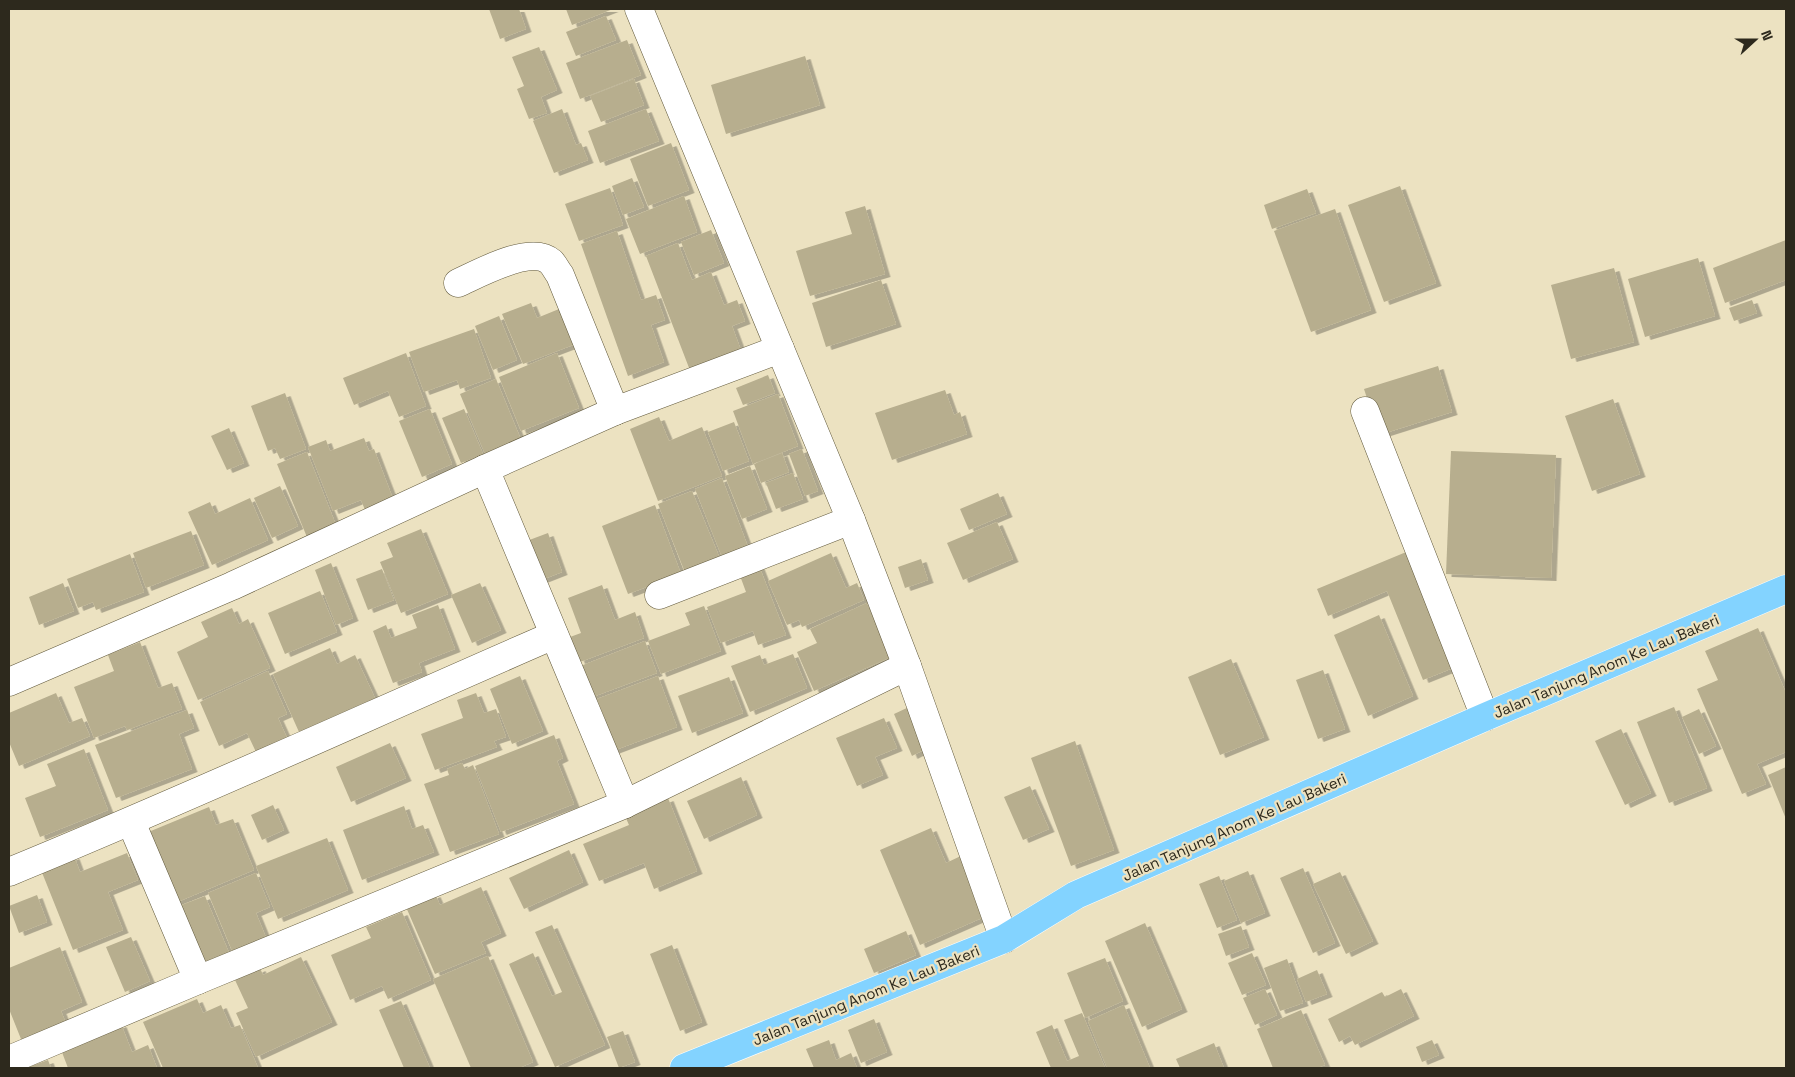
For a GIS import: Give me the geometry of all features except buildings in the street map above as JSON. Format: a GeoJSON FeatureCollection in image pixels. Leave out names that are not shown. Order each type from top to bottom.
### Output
{"type":"FeatureCollection","features":[{"type":"Feature","properties":{"kind":"main road","name":"Jalan Tanjung Anom Ke Lau Bakeri"},"geometry":{"type":"LineString","coordinates":[[696,1066],[1004,939],[1076,896],[1485,717],[1786,589]]}},
{"type":"Feature","properties":{"kind":"street"},"geometry":{"type":"LineString","coordinates":[[639,9],[851,520],[907,666],[1004,939]]}},
{"type":"Feature","properties":{"kind":"street"},"geometry":{"type":"LineString","coordinates":[[458,283],[517,258],[536,256],[550,261],[560,275],[615,411]]}},
{"type":"Feature","properties":{"kind":"street"},"geometry":{"type":"LineString","coordinates":[[9,682],[232,586],[615,411],[780,349]]}},
{"type":"Feature","properties":{"kind":"street"},"geometry":{"type":"LineString","coordinates":[[1365,411],[1485,717]]}},
{"type":"Feature","properties":{"kind":"street"},"geometry":{"type":"LineString","coordinates":[[485,469],[625,804]]}},
{"type":"Feature","properties":{"kind":"street"},"geometry":{"type":"LineString","coordinates":[[659,595],[851,520]]}},
{"type":"Feature","properties":{"kind":"street"},"geometry":{"type":"LineString","coordinates":[[9,872],[131,822],[554,635]]}},
{"type":"Feature","properties":{"kind":"street"},"geometry":{"type":"LineString","coordinates":[[9,1060],[625,804],[907,666]]}},
{"type":"Feature","properties":{"kind":"street"},"geometry":{"type":"LineString","coordinates":[[131,822],[198,980]]}}]}
